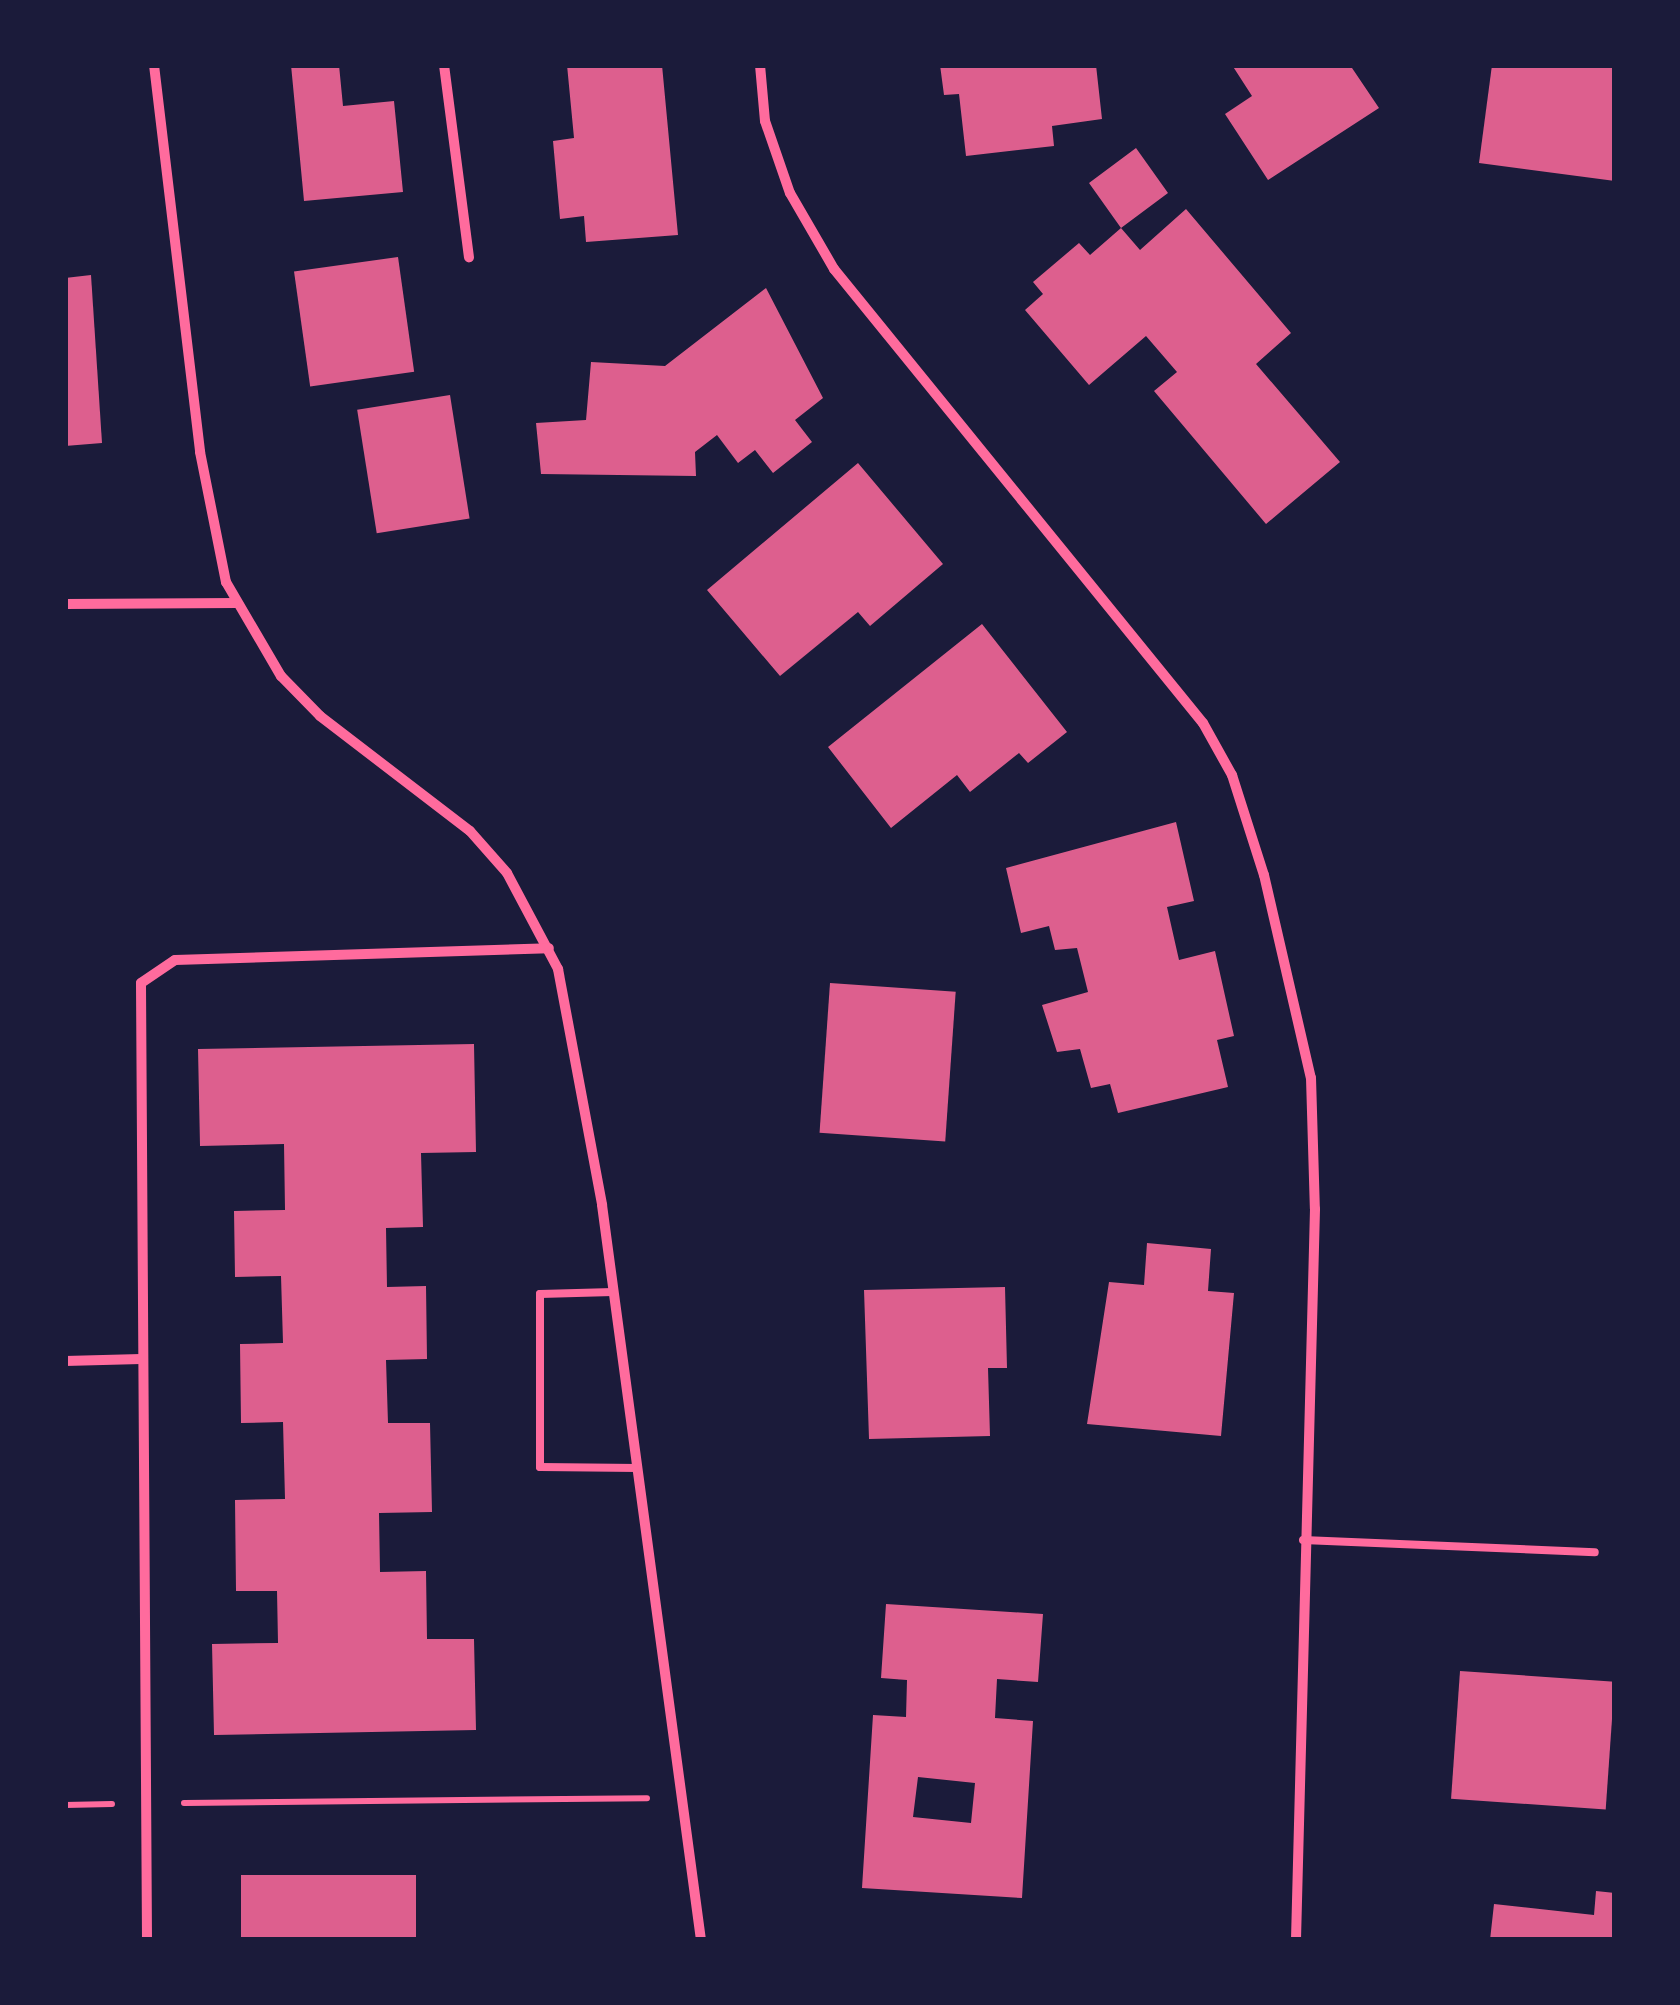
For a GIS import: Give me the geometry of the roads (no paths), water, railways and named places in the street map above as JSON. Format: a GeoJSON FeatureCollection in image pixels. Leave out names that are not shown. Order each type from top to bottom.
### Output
{"type":"FeatureCollection","features":[{"type":"Feature","properties":{"kind":"street"},"geometry":{"type":"LineString","coordinates":[[154,65],[202,469],[236,603],[281,676],[320,716],[470,831],[507,872],[549,948],[576,1050],[614,1292],[701,1940]]}},
{"type":"Feature","properties":{"kind":"street"},"geometry":{"type":"LineString","coordinates":[[444,65],[469,257]]}},
{"type":"Feature","properties":{"kind":"street"},"geometry":{"type":"LineString","coordinates":[[760,65],[766,121],[790,193],[834,269],[1165,669],[1232,775],[1311,1078],[1296,1940]]}},
{"type":"Feature","properties":{"kind":"street"},"geometry":{"type":"LineString","coordinates":[[65,604],[236,603]]}},
{"type":"Feature","properties":{"kind":"street"},"geometry":{"type":"LineString","coordinates":[[147,1940],[136,1013],[152,969],[175,960],[549,948]]}},
{"type":"Feature","properties":{"kind":"street"},"geometry":{"type":"LineString","coordinates":[[65,1361],[141,1359]]}},
{"type":"Feature","properties":{"kind":"lane"},"geometry":{"type":"LineString","coordinates":[[614,1292],[540,1294],[540,1467],[638,1468]]}},
{"type":"Feature","properties":{"kind":"lane"},"geometry":{"type":"LineString","coordinates":[[1302,1540],[1595,1552]]}}]}
